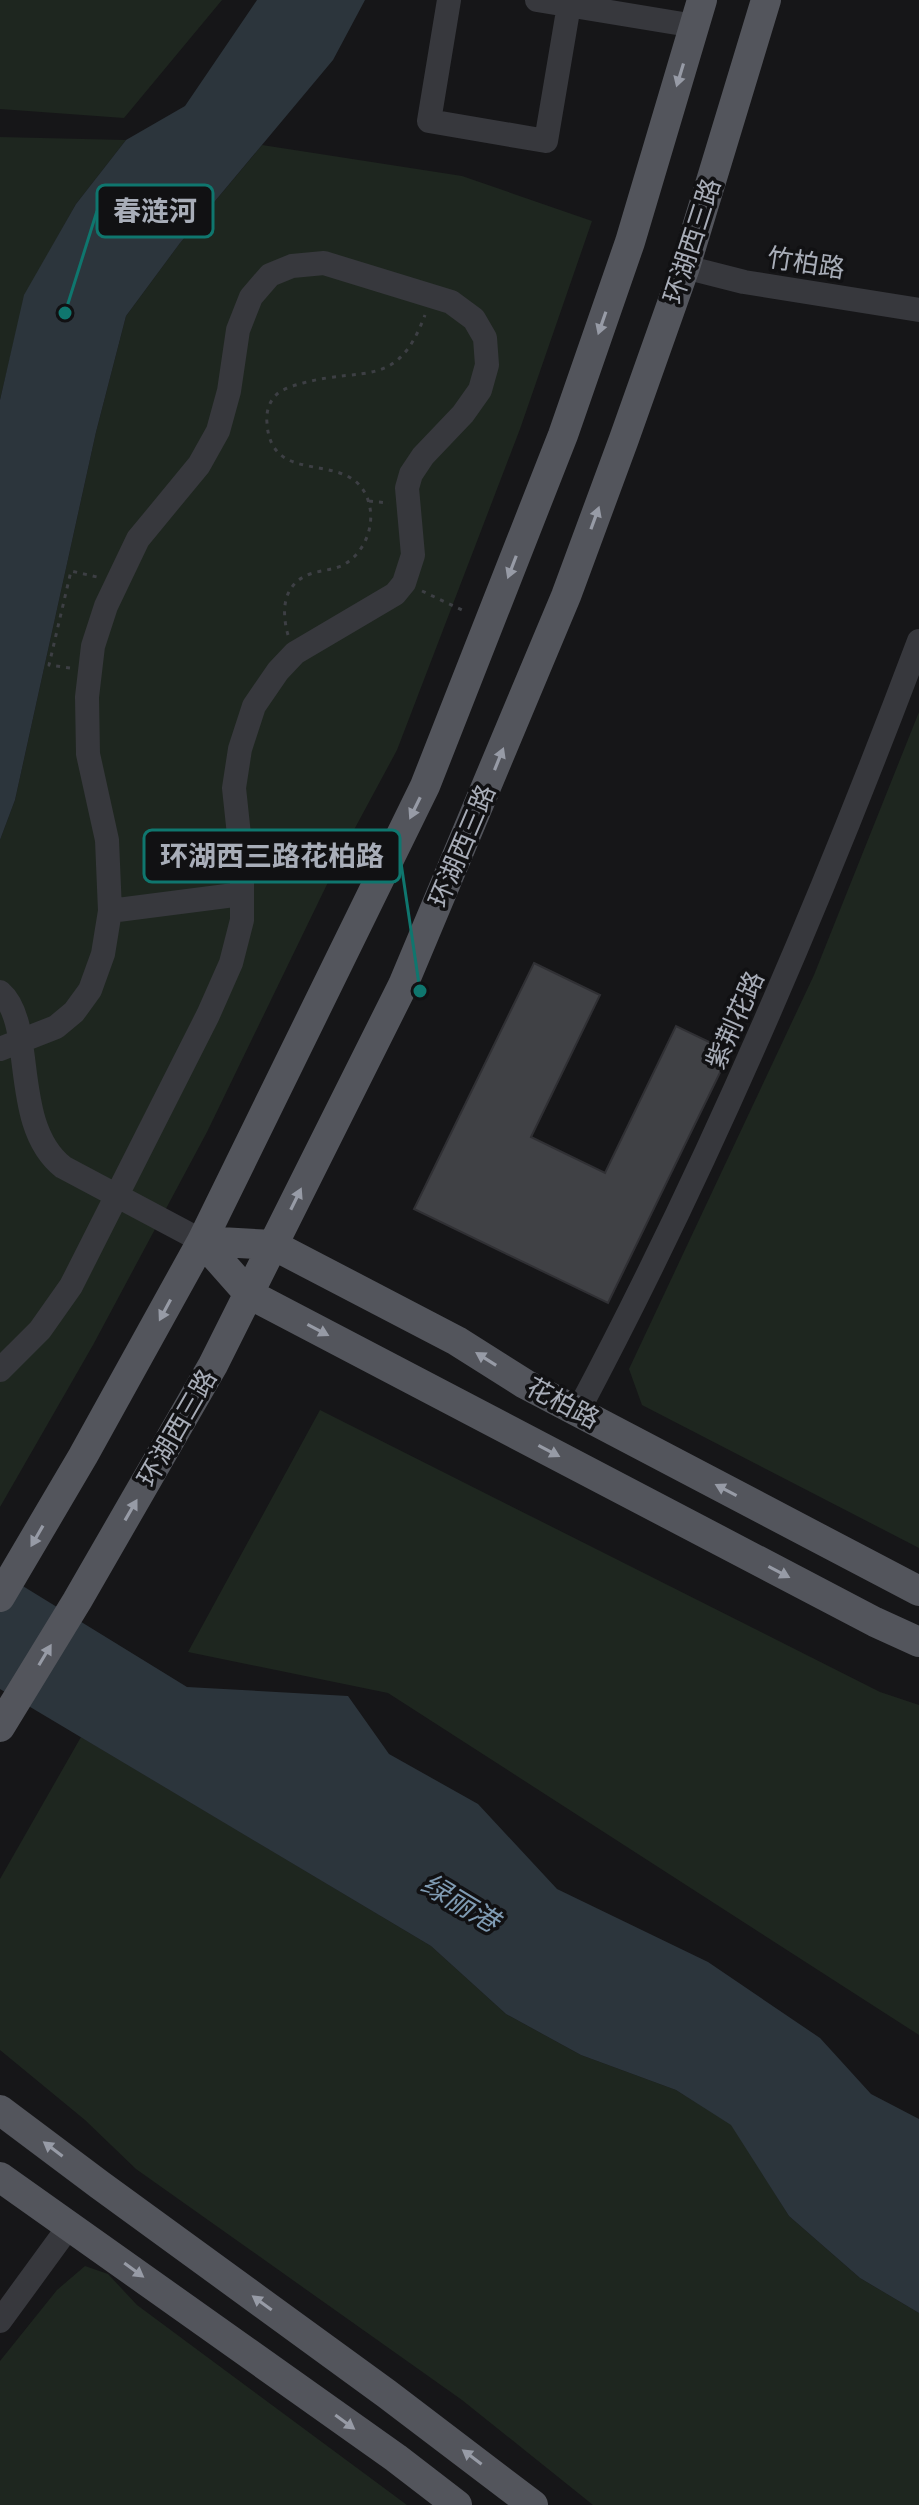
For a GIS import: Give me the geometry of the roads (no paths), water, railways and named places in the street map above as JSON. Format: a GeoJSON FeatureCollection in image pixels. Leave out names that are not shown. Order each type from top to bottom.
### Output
{"type":"FeatureCollection","features":[{"type":"Feature","properties":{"kind":"main road","name":"环湖西三路"},"geometry":{"type":"LineString","coordinates":[[6,1718],[213,1365],[403,985],[566,596],[685,267],[766,0]]}},
{"type":"Feature","properties":{"kind":"main road"},"geometry":{"type":"LineString","coordinates":[[0,1597],[202,1241],[425,786],[563,435],[630,242],[698,13]]}},
{"type":"Feature","properties":{"kind":"main road"},"geometry":{"type":"LineString","coordinates":[[202,1241],[249,1294]]}},
{"type":"Feature","properties":{"kind":"main road","name":"花柏路"},"geometry":{"type":"LineString","coordinates":[[202,1241],[273,1245],[457,1341],[525,1384],[919,1591]]}},
{"type":"Feature","properties":{"kind":"main road","name":"花柏路"},"geometry":{"type":"LineString","coordinates":[[249,1294],[861,1615],[919,1642]]}},
{"type":"Feature","properties":{"kind":"main road"},"geometry":{"type":"LineString","coordinates":[[0,2110],[375,2384],[533,2505]]}},
{"type":"Feature","properties":{"kind":"main road"},"geometry":{"type":"LineString","coordinates":[[0,2177],[384,2449],[457,2505]]}},
{"type":"Feature","properties":{"kind":"street"},"geometry":{"type":"LineString","coordinates":[[449,0],[429,121],[546,141],[569,5]]}},
{"type":"Feature","properties":{"kind":"street"},"geometry":{"type":"LineString","coordinates":[[537,0],[569,5],[698,13]]}},
{"type":"Feature","properties":{"kind":"street"},"geometry":{"type":"LineString","coordinates":[[0,1370],[40,1330],[71,1286],[208,1015],[231,963],[242,920],[242,863],[234,788],[240,749],[254,706],[278,671],[295,653],[319,636],[395,594],[404,583],[413,555],[407,488],[411,474],[423,456],[472,402],[480,390],[487,365],[485,338],[474,319],[451,302],[324,263],[292,266],[270,275],[251,297],[238,330],[229,391],[218,431],[199,465],[138,539],[106,606],[93,646],[87,697],[88,754],[107,840],[110,911],[103,954],[90,990],[74,1012],[56,1027],[10,1044]]}},
{"type":"Feature","properties":{"kind":"street","name":"竹柏路"},"geometry":{"type":"LineString","coordinates":[[685,267],[744,282],[919,310]]}},
{"type":"Feature","properties":{"kind":"street","name":"紫荆花路"},"geometry":{"type":"LineString","coordinates":[[578,1411],[693,1179],[778,992],[866,782],[919,641]]}},
{"type":"Feature","properties":{"kind":"street"},"geometry":{"type":"LineString","coordinates":[[110,911],[242,894]]}},
{"type":"Feature","properties":{"kind":"street"},"geometry":{"type":"LineString","coordinates":[[0,992],[13,1009],[10,1044],[41,1139],[51,1157],[63,1167],[202,1241]]}},
{"type":"Feature","properties":{"kind":"street"},"geometry":{"type":"LineString","coordinates":[[0,2321],[70,2225]]}},
{"type":"Feature","properties":{"kind":"water"},"geometry":{"type":"Polygon","coordinates":[[[257,0],[365,0],[333,60],[180,243],[126,316],[96,432],[15,800],[0,840],[0,400],[24,295],[76,204],[126,140],[185,106],[257,0]]]}},
{"type":"Feature","properties":{"kind":"water","name":"绿丽港"},"geometry":{"type":"Polygon","coordinates":[[[0,1572],[187,1687],[348,1696],[389,1754],[478,1804],[557,1889],[708,1962],[820,2038],[871,2094],[919,2119],[919,2313],[860,2278],[789,2216],[731,2125],[676,2090],[581,2055],[506,2014],[431,1946],[0,1689],[0,1572]]]}},
{"type":"Feature","properties":{"kind":"place","name":"春涟河"},"geometry":{"type":"Point","coordinates":[65,313]}},
{"type":"Feature","properties":{"kind":"place","name":"环湖西三路花柏路"},"geometry":{"type":"Point","coordinates":[420,991]}}]}
